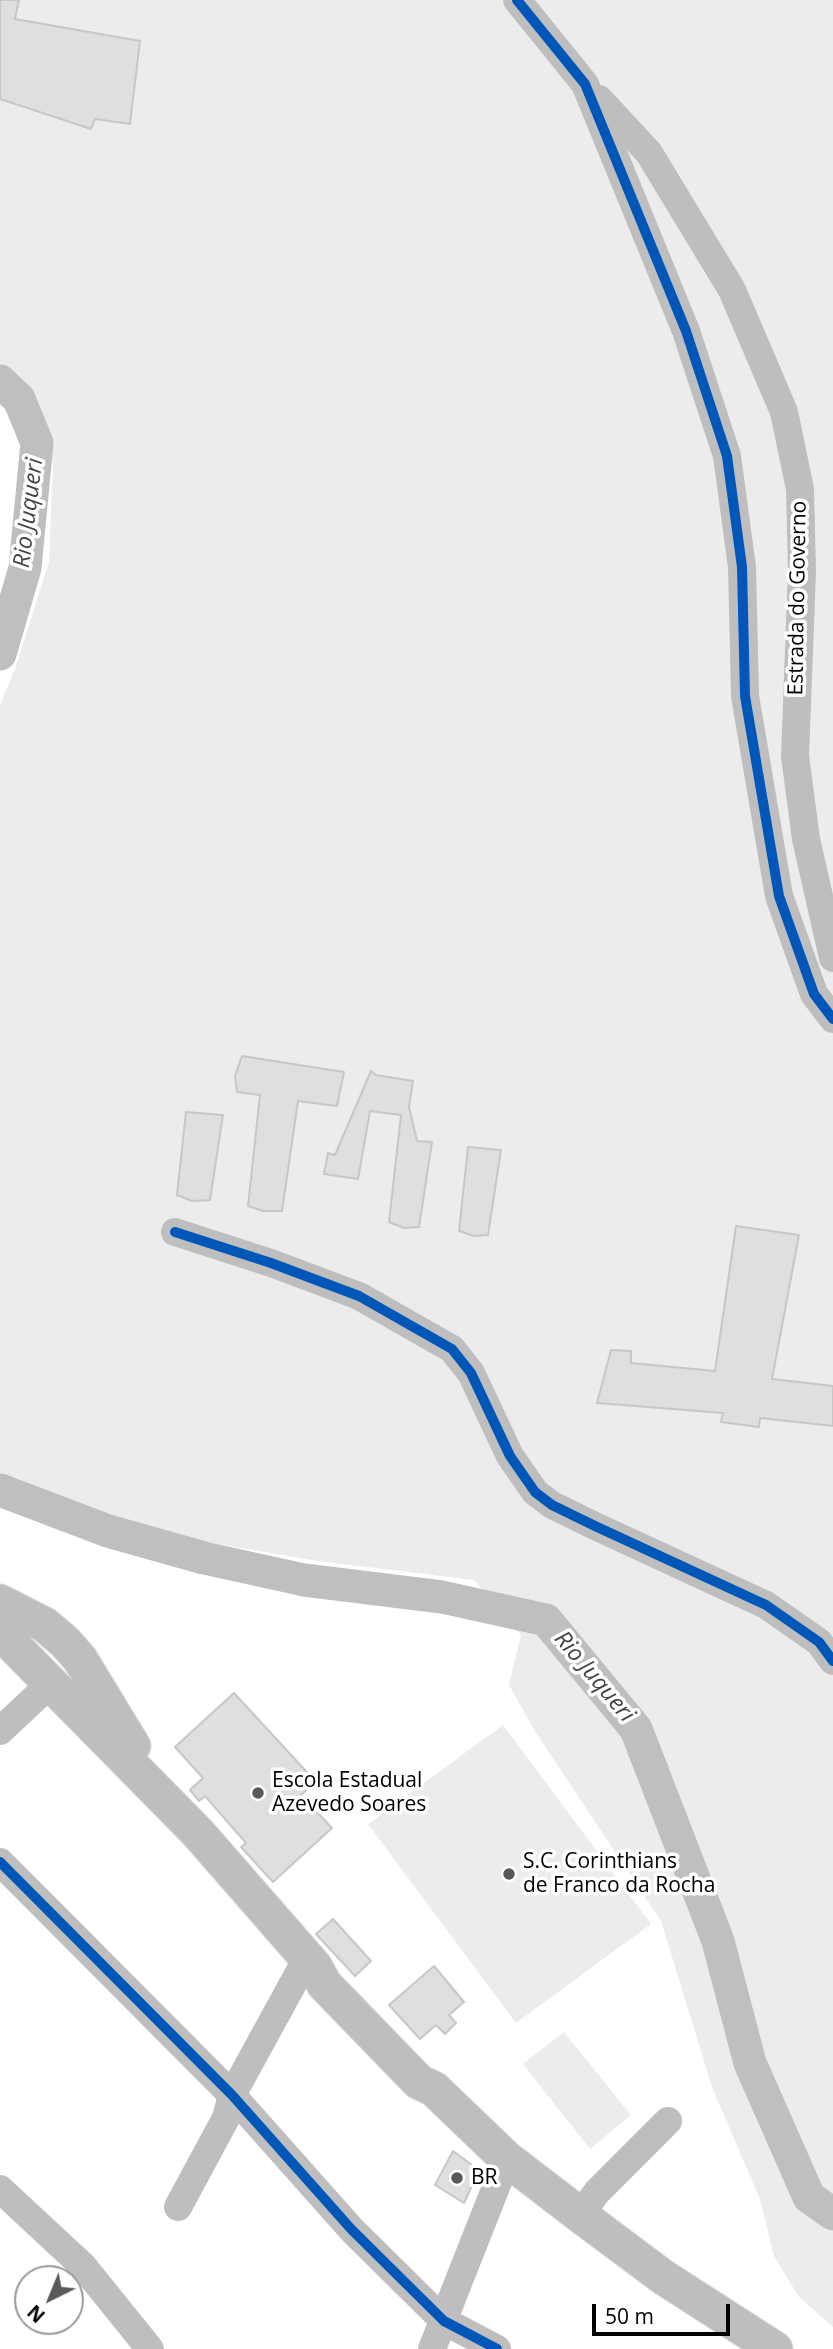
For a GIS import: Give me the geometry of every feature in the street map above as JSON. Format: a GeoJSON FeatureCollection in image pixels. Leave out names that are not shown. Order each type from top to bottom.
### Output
{"type":"FeatureCollection","features":[{"type":"Feature","properties":{"kind":"main road"},"geometry":{"type":"LineString","coordinates":[[0,1602],[45,1625],[80,1660],[127,1738],[198,1833]]}},
{"type":"Feature","properties":{"kind":"main road"},"geometry":{"type":"LineString","coordinates":[[0,1632],[198,1833],[311,1963],[332,1974],[429,2075],[434,2089],[507,2159],[663,2277],[775,2349]]}},
{"type":"Feature","properties":{"kind":"main road"},"geometry":{"type":"LineString","coordinates":[[50,1684],[73,1694],[127,1738]]}},
{"type":"Feature","properties":{"kind":"street"},"geometry":{"type":"LineString","coordinates":[[517,0],[585,84],[686,331],[727,456],[741,567],[745,696],[779,897],[814,994],[833,1019]]}},
{"type":"Feature","properties":{"kind":"street","name":"Estrada do Governo"},"geometry":{"type":"LineString","coordinates":[[585,84],[656,165],[732,290],[785,412],[800,503],[802,571],[795,695],[795,756],[806,839],[833,958]]}},
{"type":"Feature","properties":{"kind":"street"},"geometry":{"type":"LineString","coordinates":[[175,1232],[271,1263],[359,1296],[452,1349],[471,1373],[510,1456],[535,1492],[552,1505],[595,1527],[766,1605],[819,1642],[833,1661]]}},
{"type":"Feature","properties":{"kind":"street"},"geometry":{"type":"LineString","coordinates":[[0,1595],[32,1600],[69,1624],[80,1640],[80,1660]]}},
{"type":"Feature","properties":{"kind":"street"},"geometry":{"type":"LineString","coordinates":[[0,1731],[50,1684]]}},
{"type":"Feature","properties":{"kind":"street"},"geometry":{"type":"LineString","coordinates":[[0,1862],[232,2095],[352,2230],[444,2321],[497,2349]]}},
{"type":"Feature","properties":{"kind":"street"},"geometry":{"type":"LineString","coordinates":[[178,2207],[226,2119],[232,2095],[311,1963]]}},
{"type":"Feature","properties":{"kind":"street"},"geometry":{"type":"LineString","coordinates":[[580,2215],[597,2192],[668,2121]]}},
{"type":"Feature","properties":{"kind":"street"},"geometry":{"type":"LineString","coordinates":[[432,2349],[507,2159]]}},
{"type":"Feature","properties":{"kind":"street"},"geometry":{"type":"LineString","coordinates":[[0,2189],[83,2266],[150,2349]]}},
{"type":"Feature","properties":{"kind":"shaded area"},"geometry":{"type":"Polygon","coordinates":[[[0,0],[833,0],[833,2327],[799,2297],[774,2256],[760,2199],[712,2087],[661,1921],[536,1733],[509,1685],[521,1635],[474,1580],[317,1561],[171,1536],[0,1475],[0,705],[15,669],[49,562],[53,463],[0,405],[0,0]]]}},
{"type":"Feature","properties":{"kind":"shaded area","name":"S.C. Corinthians de Franco da Rocha"},"geometry":{"type":"Polygon","coordinates":[[[503,1725],[651,1924],[516,2023],[368,1824],[503,1725]]]}},
{"type":"Feature","properties":{"kind":"shaded area"},"geometry":{"type":"Polygon","coordinates":[[[564,2032],[631,2115],[590,2149],[523,2064],[564,2032]]]}},
{"type":"Feature","properties":{"kind":"building"},"geometry":{"type":"Polygon","coordinates":[[[0,0],[19,0],[15,19],[140,41],[130,124],[95,119],[91,129],[0,99],[0,0]]]}},
{"type":"Feature","properties":{"kind":"building"},"geometry":{"type":"Polygon","coordinates":[[[242,1056],[344,1072],[337,1106],[298,1101],[282,1211],[263,1211],[248,1206],[260,1095],[237,1092],[235,1076],[242,1056]]]}},
{"type":"Feature","properties":{"kind":"building"},"geometry":{"type":"Polygon","coordinates":[[[371,1071],[376,1075],[413,1081],[409,1107],[417,1141],[432,1142],[419,1227],[404,1228],[389,1222],[401,1115],[370,1111],[358,1179],[324,1174],[328,1153],[335,1155],[371,1071]]]}},
{"type":"Feature","properties":{"kind":"building"},"geometry":{"type":"Polygon","coordinates":[[[186,1112],[223,1115],[210,1200],[192,1201],[177,1195],[186,1112]]]}},
{"type":"Feature","properties":{"kind":"building"},"geometry":{"type":"Polygon","coordinates":[[[468,1147],[501,1150],[488,1235],[474,1236],[459,1231],[468,1147]]]}},
{"type":"Feature","properties":{"kind":"building"},"geometry":{"type":"Polygon","coordinates":[[[736,1226],[799,1235],[772,1379],[833,1386],[833,1426],[760,1418],[759,1427],[721,1422],[723,1413],[597,1403],[611,1350],[631,1351],[631,1363],[715,1371],[736,1226]]]}},
{"type":"Feature","properties":{"kind":"building","name":"Escola Estadual Azevedo Soares"},"geometry":{"type":"Polygon","coordinates":[[[234,1693],[316,1782],[301,1795],[332,1828],[273,1882],[241,1847],[246,1843],[205,1796],[199,1801],[190,1790],[203,1778],[175,1747],[234,1693]]]}},
{"type":"Feature","properties":{"kind":"building"},"geometry":{"type":"Polygon","coordinates":[[[333,1919],[371,1961],[355,1976],[316,1934],[333,1919]]]}},
{"type":"Feature","properties":{"kind":"building"},"geometry":{"type":"Polygon","coordinates":[[[434,1966],[464,2002],[449,2015],[456,2023],[445,2034],[436,2025],[420,2039],[389,2005],[434,1966]]]}},
{"type":"Feature","properties":{"kind":"building","name":"BR"},"geometry":{"type":"Polygon","coordinates":[[[453,2151],[479,2170],[464,2203],[435,2185],[453,2151]]]}},
{"type":"Feature","properties":{"kind":"waterway","name":"Rio Juqueri"},"geometry":{"type":"LineString","coordinates":[[0,381],[19,399],[37,443],[25,568],[0,654]]}},
{"type":"Feature","properties":{"kind":"waterway","name":"Rio Juqueri"},"geometry":{"type":"LineString","coordinates":[[0,1490],[108,1531],[204,1558],[304,1580],[442,1597],[546,1620],[636,1729],[718,1941],[750,2063],[809,2197],[833,2214]]}},
{"type":"Feature","properties":{"kind":"cycle path"},"geometry":{"type":"LineString","coordinates":[[517,0],[585,84],[686,331],[727,456],[742,567],[745,696],[779,896],[814,994],[833,1019]]}},
{"type":"Feature","properties":{"kind":"cycle path"},"geometry":{"type":"LineString","coordinates":[[175,1232],[271,1263],[359,1296],[452,1349],[471,1373],[510,1456],[535,1492],[552,1505],[766,1605],[819,1642],[833,1661]]}},
{"type":"Feature","properties":{"kind":"cycle path"},"geometry":{"type":"LineString","coordinates":[[0,1862],[232,2095],[352,2230],[444,2321],[497,2349]]}},
{"type":"Feature","properties":{"kind":"place","name":"Escola Estadual Azevedo Soares"},"geometry":{"type":"Point","coordinates":[258,1793]}},
{"type":"Feature","properties":{"kind":"place","name":"S.C. Corinthians de Franco da Rocha"},"geometry":{"type":"Point","coordinates":[509,1874]}},
{"type":"Feature","properties":{"kind":"place","name":"BR"},"geometry":{"type":"Point","coordinates":[457,2178]}}]}
